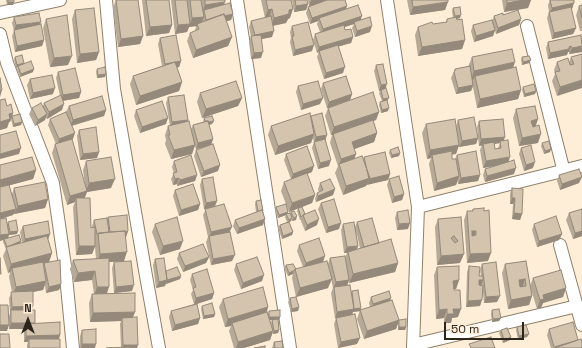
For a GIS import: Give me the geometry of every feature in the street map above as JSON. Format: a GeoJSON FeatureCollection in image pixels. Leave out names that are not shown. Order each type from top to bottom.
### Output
{"type":"FeatureCollection","features":[{"type":"Feature","properties":{"kind":"street"},"geometry":{"type":"LineString","coordinates":[[0,13],[60,0]]}},
{"type":"Feature","properties":{"kind":"street"},"geometry":{"type":"LineString","coordinates":[[106,0],[114,89],[160,348]]}},
{"type":"Feature","properties":{"kind":"street"},"geometry":{"type":"LineString","coordinates":[[237,0],[290,348]]}},
{"type":"Feature","properties":{"kind":"street"},"geometry":{"type":"LineString","coordinates":[[387,0],[418,207],[413,346],[577,306]]}},
{"type":"Feature","properties":{"kind":"street"},"geometry":{"type":"LineString","coordinates":[[527,26],[564,172]]}},
{"type":"Feature","properties":{"kind":"street"},"geometry":{"type":"LineString","coordinates":[[0,34],[7,63],[53,183],[65,266],[73,348]]}},
{"type":"Feature","properties":{"kind":"street"},"geometry":{"type":"LineString","coordinates":[[418,207],[564,172],[582,166]]}},
{"type":"Feature","properties":{"kind":"street"},"geometry":{"type":"LineString","coordinates":[[560,245],[582,325]]}},
{"type":"Feature","properties":{"kind":"building"},"geometry":{"type":"Polygon","coordinates":[[[8,0],[14,0],[14,2],[8,2],[8,0]]]}},
{"type":"Feature","properties":{"kind":"building"},"geometry":{"type":"Polygon","coordinates":[[[116,0],[138,0],[143,36],[121,39],[116,0]]]}},
{"type":"Feature","properties":{"kind":"building"},"geometry":{"type":"Polygon","coordinates":[[[146,0],[169,0],[172,25],[150,27],[146,0]]]}},
{"type":"Feature","properties":{"kind":"building"},"geometry":{"type":"Polygon","coordinates":[[[175,0],[187,0],[190,24],[178,25],[175,0]]]}},
{"type":"Feature","properties":{"kind":"building"},"geometry":{"type":"Polygon","coordinates":[[[190,0],[201,0],[204,17],[192,18],[190,0]]]}},
{"type":"Feature","properties":{"kind":"building"},"geometry":{"type":"Polygon","coordinates":[[[205,0],[225,0],[225,2],[205,5],[205,0]]]}},
{"type":"Feature","properties":{"kind":"building"},"geometry":{"type":"Polygon","coordinates":[[[266,0],[291,0],[293,9],[289,10],[289,14],[274,18],[272,9],[268,10],[266,0]]]}},
{"type":"Feature","properties":{"kind":"building"},"geometry":{"type":"Polygon","coordinates":[[[295,0],[307,0],[308,4],[296,6],[295,0]]]}},
{"type":"Feature","properties":{"kind":"building"},"geometry":{"type":"Polygon","coordinates":[[[327,0],[345,0],[347,6],[312,18],[308,7],[327,0]]]}},
{"type":"Feature","properties":{"kind":"building"},"geometry":{"type":"Polygon","coordinates":[[[412,0],[448,0],[448,2],[413,7],[412,0]]]}},
{"type":"Feature","properties":{"kind":"building"},"geometry":{"type":"Polygon","coordinates":[[[507,0],[524,0],[507,3],[507,0]]]}},
{"type":"Feature","properties":{"kind":"building"},"geometry":{"type":"Polygon","coordinates":[[[550,0],[574,0],[574,3],[552,8],[550,0]]]}},
{"type":"Feature","properties":{"kind":"building"},"geometry":{"type":"Polygon","coordinates":[[[230,3],[233,14],[224,16],[224,14],[206,20],[204,10],[230,3]]]}},
{"type":"Feature","properties":{"kind":"building"},"geometry":{"type":"Polygon","coordinates":[[[358,5],[362,16],[323,29],[319,18],[358,5]]]}},
{"type":"Feature","properties":{"kind":"building"},"geometry":{"type":"Polygon","coordinates":[[[582,5],[582,18],[579,6],[582,5]]]}},
{"type":"Feature","properties":{"kind":"building"},"geometry":{"type":"Polygon","coordinates":[[[460,7],[461,15],[455,16],[453,8],[460,7]]]}},
{"type":"Feature","properties":{"kind":"building"},"geometry":{"type":"Polygon","coordinates":[[[571,7],[576,28],[554,33],[549,12],[571,7]]]}},
{"type":"Feature","properties":{"kind":"building"},"geometry":{"type":"Polygon","coordinates":[[[94,8],[99,52],[80,54],[75,10],[94,8]]]}},
{"type":"Feature","properties":{"kind":"building"},"geometry":{"type":"Polygon","coordinates":[[[518,10],[521,19],[498,28],[494,16],[503,13],[503,15],[518,10]]]}},
{"type":"Feature","properties":{"kind":"building"},"geometry":{"type":"Polygon","coordinates":[[[39,13],[41,22],[16,25],[14,17],[39,13]]]}},
{"type":"Feature","properties":{"kind":"building"},"geometry":{"type":"Polygon","coordinates":[[[224,14],[232,37],[196,50],[190,33],[199,29],[197,24],[224,14]]]}},
{"type":"Feature","properties":{"kind":"building"},"geometry":{"type":"Polygon","coordinates":[[[67,15],[72,56],[54,58],[46,19],[67,15]]]}},
{"type":"Feature","properties":{"kind":"building"},"geometry":{"type":"Polygon","coordinates":[[[271,16],[274,31],[255,35],[251,21],[271,16]]]}},
{"type":"Feature","properties":{"kind":"building"},"geometry":{"type":"Polygon","coordinates":[[[370,17],[372,26],[357,31],[354,22],[370,17]]]}},
{"type":"Feature","properties":{"kind":"building"},"geometry":{"type":"Polygon","coordinates":[[[456,17],[457,20],[462,19],[465,40],[422,47],[418,27],[432,22],[433,24],[447,22],[447,19],[456,17]]]}},
{"type":"Feature","properties":{"kind":"building"},"geometry":{"type":"Polygon","coordinates":[[[492,20],[495,30],[476,36],[473,25],[492,20]]]}},
{"type":"Feature","properties":{"kind":"building"},"geometry":{"type":"Polygon","coordinates":[[[308,22],[314,45],[295,50],[292,36],[294,36],[292,26],[308,22]]]}},
{"type":"Feature","properties":{"kind":"building"},"geometry":{"type":"Polygon","coordinates":[[[41,24],[44,40],[17,46],[14,30],[41,24]]]}},
{"type":"Feature","properties":{"kind":"building"},"geometry":{"type":"Polygon","coordinates":[[[344,25],[345,30],[351,29],[353,37],[319,47],[315,34],[344,25]]]}},
{"type":"Feature","properties":{"kind":"building"},"geometry":{"type":"Polygon","coordinates":[[[176,35],[181,61],[165,64],[160,38],[176,35]]]}},
{"type":"Feature","properties":{"kind":"building"},"geometry":{"type":"Polygon","coordinates":[[[261,35],[263,52],[254,53],[251,36],[261,35]]]}},
{"type":"Feature","properties":{"kind":"building"},"geometry":{"type":"Polygon","coordinates":[[[581,35],[582,46],[572,48],[571,46],[569,49],[550,53],[548,42],[581,35]]]}},
{"type":"Feature","properties":{"kind":"building"},"geometry":{"type":"Polygon","coordinates":[[[338,45],[345,67],[326,73],[319,51],[338,45]]]}},
{"type":"Feature","properties":{"kind":"building"},"geometry":{"type":"Polygon","coordinates":[[[512,49],[515,62],[474,71],[472,57],[512,49]]]}},
{"type":"Feature","properties":{"kind":"building"},"geometry":{"type":"Polygon","coordinates":[[[582,54],[582,80],[560,87],[555,72],[560,71],[557,62],[568,58],[570,65],[574,64],[571,57],[582,54]]]}},
{"type":"Feature","properties":{"kind":"building"},"geometry":{"type":"Polygon","coordinates":[[[22,55],[24,63],[17,65],[15,57],[22,55]]]}},
{"type":"Feature","properties":{"kind":"building"},"geometry":{"type":"Polygon","coordinates":[[[529,56],[531,60],[523,62],[522,57],[529,56]]]}},
{"type":"Feature","properties":{"kind":"building"},"geometry":{"type":"Polygon","coordinates":[[[31,61],[34,69],[21,74],[18,66],[31,61]]]}},
{"type":"Feature","properties":{"kind":"building"},"geometry":{"type":"Polygon","coordinates":[[[175,62],[182,82],[140,96],[133,76],[175,62]]]}},
{"type":"Feature","properties":{"kind":"building"},"geometry":{"type":"Polygon","coordinates":[[[383,64],[387,84],[381,85],[376,65],[383,64]]]}},
{"type":"Feature","properties":{"kind":"building"},"geometry":{"type":"Polygon","coordinates":[[[470,66],[473,85],[458,88],[454,72],[455,69],[470,66]]]}},
{"type":"Feature","properties":{"kind":"building"},"geometry":{"type":"Polygon","coordinates":[[[105,67],[106,74],[98,75],[97,69],[105,67]]]}},
{"type":"Feature","properties":{"kind":"building"},"geometry":{"type":"Polygon","coordinates":[[[516,67],[521,90],[480,99],[475,76],[516,67]]]}},
{"type":"Feature","properties":{"kind":"building"},"geometry":{"type":"Polygon","coordinates":[[[75,68],[81,92],[63,95],[58,72],[75,68]]]}},
{"type":"Feature","properties":{"kind":"building"},"geometry":{"type":"Polygon","coordinates":[[[52,75],[55,88],[33,93],[30,79],[52,75]]]}},
{"type":"Feature","properties":{"kind":"building"},"geometry":{"type":"Polygon","coordinates":[[[346,76],[352,94],[329,102],[323,83],[346,76]]]}},
{"type":"Feature","properties":{"kind":"building"},"geometry":{"type":"Polygon","coordinates":[[[0,78],[2,90],[0,91],[0,78]]]}},
{"type":"Feature","properties":{"kind":"building"},"geometry":{"type":"Polygon","coordinates":[[[236,81],[242,98],[206,109],[200,93],[236,81]]]}},
{"type":"Feature","properties":{"kind":"building"},"geometry":{"type":"Polygon","coordinates":[[[318,81],[323,98],[303,104],[298,86],[318,81]]]}},
{"type":"Feature","properties":{"kind":"building"},"geometry":{"type":"Polygon","coordinates":[[[534,84],[536,91],[525,94],[523,87],[534,84]]]}},
{"type":"Feature","properties":{"kind":"building"},"geometry":{"type":"Polygon","coordinates":[[[386,88],[389,98],[383,99],[381,90],[386,88]]]}},
{"type":"Feature","properties":{"kind":"building"},"geometry":{"type":"Polygon","coordinates":[[[373,92],[379,112],[334,127],[328,108],[373,92]]]}},
{"type":"Feature","properties":{"kind":"building"},"geometry":{"type":"Polygon","coordinates":[[[61,95],[64,104],[49,112],[44,103],[61,95]]]}},
{"type":"Feature","properties":{"kind":"building"},"geometry":{"type":"Polygon","coordinates":[[[184,95],[188,120],[172,122],[168,97],[184,95]]]}},
{"type":"Feature","properties":{"kind":"building"},"geometry":{"type":"Polygon","coordinates":[[[102,96],[106,110],[73,120],[69,106],[102,96]]]}},
{"type":"Feature","properties":{"kind":"building"},"geometry":{"type":"Polygon","coordinates":[[[5,99],[7,106],[11,104],[13,113],[9,114],[10,119],[0,122],[0,100],[5,99]]]}},
{"type":"Feature","properties":{"kind":"building"},"geometry":{"type":"Polygon","coordinates":[[[387,100],[389,108],[382,110],[380,102],[387,100]]]}},
{"type":"Feature","properties":{"kind":"building"},"geometry":{"type":"Polygon","coordinates":[[[162,101],[168,118],[142,127],[136,110],[162,101]]]}},
{"type":"Feature","properties":{"kind":"building"},"geometry":{"type":"Polygon","coordinates":[[[41,103],[47,114],[38,120],[32,108],[41,103]]]}},
{"type":"Feature","properties":{"kind":"building"},"geometry":{"type":"Polygon","coordinates":[[[535,106],[538,119],[531,121],[533,127],[539,125],[541,134],[522,138],[516,109],[535,106]]]}},
{"type":"Feature","properties":{"kind":"building"},"geometry":{"type":"Polygon","coordinates":[[[66,112],[75,133],[59,139],[50,119],[66,112]]]}},
{"type":"Feature","properties":{"kind":"building"},"geometry":{"type":"Polygon","coordinates":[[[310,113],[314,134],[278,146],[271,126],[310,113]]]}},
{"type":"Feature","properties":{"kind":"building"},"geometry":{"type":"Polygon","coordinates":[[[322,113],[327,135],[316,137],[311,116],[322,113]]]}},
{"type":"Feature","properties":{"kind":"building"},"geometry":{"type":"Polygon","coordinates":[[[20,114],[22,122],[14,124],[12,116],[20,114]]]}},
{"type":"Feature","properties":{"kind":"building"},"geometry":{"type":"Polygon","coordinates":[[[212,116],[214,121],[205,121],[204,118],[212,116]]]}},
{"type":"Feature","properties":{"kind":"building"},"geometry":{"type":"Polygon","coordinates":[[[474,117],[478,138],[462,141],[458,120],[474,117]]]}},
{"type":"Feature","properties":{"kind":"building"},"geometry":{"type":"Polygon","coordinates":[[[455,119],[459,145],[430,150],[426,124],[455,119]]]}},
{"type":"Feature","properties":{"kind":"building"},"geometry":{"type":"Polygon","coordinates":[[[503,119],[505,137],[481,139],[479,121],[503,119]]]}},
{"type":"Feature","properties":{"kind":"building"},"geometry":{"type":"Polygon","coordinates":[[[373,120],[377,133],[352,142],[356,154],[341,159],[333,134],[373,120]]]}},
{"type":"Feature","properties":{"kind":"building"},"geometry":{"type":"Polygon","coordinates":[[[189,121],[195,145],[174,150],[168,135],[170,135],[168,126],[189,121]]]}},
{"type":"Feature","properties":{"kind":"building"},"geometry":{"type":"Polygon","coordinates":[[[208,121],[213,139],[198,143],[193,125],[208,121]]]}},
{"type":"Feature","properties":{"kind":"building"},"geometry":{"type":"Polygon","coordinates":[[[96,127],[99,152],[83,154],[79,130],[96,127]]]}},
{"type":"Feature","properties":{"kind":"building"},"geometry":{"type":"Polygon","coordinates":[[[16,131],[21,148],[0,154],[0,135],[16,131]]]}},
{"type":"Feature","properties":{"kind":"building"},"geometry":{"type":"Polygon","coordinates":[[[72,139],[87,191],[70,196],[55,144],[72,139]]]}},
{"type":"Feature","properties":{"kind":"building"},"geometry":{"type":"Polygon","coordinates":[[[325,139],[331,160],[320,163],[314,142],[325,139]]]}},
{"type":"Feature","properties":{"kind":"building"},"geometry":{"type":"Polygon","coordinates":[[[508,140],[510,157],[486,161],[483,144],[494,142],[495,149],[501,148],[500,141],[508,140]]]}},
{"type":"Feature","properties":{"kind":"building"},"geometry":{"type":"Polygon","coordinates":[[[549,141],[551,149],[545,151],[542,143],[549,141]]]}},
{"type":"Feature","properties":{"kind":"building"},"geometry":{"type":"Polygon","coordinates":[[[213,144],[220,165],[204,171],[196,150],[213,144]]]}},
{"type":"Feature","properties":{"kind":"building"},"geometry":{"type":"Polygon","coordinates":[[[531,145],[535,162],[526,165],[521,148],[531,145]]]}},
{"type":"Feature","properties":{"kind":"building"},"geometry":{"type":"Polygon","coordinates":[[[307,146],[314,166],[293,174],[286,154],[307,146]]]}},
{"type":"Feature","properties":{"kind":"building"},"geometry":{"type":"Polygon","coordinates":[[[398,147],[400,153],[392,155],[390,150],[398,147]]]}},
{"type":"Feature","properties":{"kind":"building"},"geometry":{"type":"Polygon","coordinates":[[[452,151],[452,159],[456,159],[459,176],[437,183],[432,155],[452,151]]]}},
{"type":"Feature","properties":{"kind":"building"},"geometry":{"type":"Polygon","coordinates":[[[476,151],[480,175],[461,178],[457,155],[476,151]]]}},
{"type":"Feature","properties":{"kind":"building"},"geometry":{"type":"Polygon","coordinates":[[[385,152],[390,174],[369,179],[364,157],[385,152]]]}},
{"type":"Feature","properties":{"kind":"building"},"geometry":{"type":"Polygon","coordinates":[[[191,155],[197,175],[180,180],[179,178],[175,179],[173,173],[177,172],[174,161],[191,155]]]}},
{"type":"Feature","properties":{"kind":"building"},"geometry":{"type":"Polygon","coordinates":[[[362,156],[370,178],[346,186],[339,164],[362,156]]]}},
{"type":"Feature","properties":{"kind":"building"},"geometry":{"type":"Polygon","coordinates":[[[32,157],[36,170],[0,180],[0,165],[32,157]]]}},
{"type":"Feature","properties":{"kind":"building"},"geometry":{"type":"Polygon","coordinates":[[[111,157],[115,179],[89,183],[86,161],[111,157]]]}},
{"type":"Feature","properties":{"kind":"building"},"geometry":{"type":"Polygon","coordinates":[[[514,160],[516,168],[487,176],[485,169],[514,160]]]}},
{"type":"Feature","properties":{"kind":"building"},"geometry":{"type":"Polygon","coordinates":[[[579,169],[582,177],[562,184],[559,175],[579,169]]]}},
{"type":"Feature","properties":{"kind":"building"},"geometry":{"type":"Polygon","coordinates":[[[307,173],[315,195],[292,203],[284,182],[307,173]]]}},
{"type":"Feature","properties":{"kind":"building"},"geometry":{"type":"Polygon","coordinates":[[[399,176],[404,194],[394,197],[389,179],[399,176]]]}},
{"type":"Feature","properties":{"kind":"building"},"geometry":{"type":"Polygon","coordinates":[[[213,177],[217,201],[206,203],[202,179],[213,177]]]}},
{"type":"Feature","properties":{"kind":"building"},"geometry":{"type":"Polygon","coordinates":[[[330,179],[335,189],[318,196],[317,193],[323,190],[320,183],[330,179]]]}},
{"type":"Feature","properties":{"kind":"building"},"geometry":{"type":"Polygon","coordinates":[[[45,182],[48,199],[18,206],[14,188],[45,182]]]}},
{"type":"Feature","properties":{"kind":"building"},"geometry":{"type":"Polygon","coordinates":[[[193,184],[200,204],[181,210],[175,190],[193,184]]]}},
{"type":"Feature","properties":{"kind":"building"},"geometry":{"type":"Polygon","coordinates":[[[9,185],[16,209],[0,213],[0,187],[9,185]]]}},
{"type":"Feature","properties":{"kind":"building"},"geometry":{"type":"Polygon","coordinates":[[[512,188],[523,189],[522,214],[514,213],[515,198],[512,198],[512,188]]]}},
{"type":"Feature","properties":{"kind":"building"},"geometry":{"type":"Polygon","coordinates":[[[76,198],[90,198],[91,228],[95,227],[95,246],[79,246],[76,198]]]}},
{"type":"Feature","properties":{"kind":"building"},"geometry":{"type":"Polygon","coordinates":[[[334,199],[341,223],[328,227],[321,203],[334,199]]]}},
{"type":"Feature","properties":{"kind":"building"},"geometry":{"type":"Polygon","coordinates":[[[261,200],[263,211],[258,211],[256,201],[261,200]]]}},
{"type":"Feature","properties":{"kind":"building"},"geometry":{"type":"Polygon","coordinates":[[[224,204],[232,227],[211,232],[205,209],[224,204]]]}},
{"type":"Feature","properties":{"kind":"building"},"geometry":{"type":"Polygon","coordinates":[[[286,204],[288,212],[279,215],[276,207],[286,204]]]}},
{"type":"Feature","properties":{"kind":"building"},"geometry":{"type":"Polygon","coordinates":[[[302,207],[305,214],[301,217],[298,208],[302,207]]]}},
{"type":"Feature","properties":{"kind":"building"},"geometry":{"type":"Polygon","coordinates":[[[484,208],[484,211],[489,210],[491,253],[470,254],[467,211],[473,211],[473,209],[484,208]],[[472,231],[472,236],[476,235],[476,231],[472,231]]]}},
{"type":"Feature","properties":{"kind":"building"},"geometry":{"type":"Polygon","coordinates":[[[582,209],[582,231],[575,233],[569,213],[582,209]]]}},
{"type":"Feature","properties":{"kind":"building"},"geometry":{"type":"Polygon","coordinates":[[[262,210],[265,219],[239,228],[235,220],[262,210]]]}},
{"type":"Feature","properties":{"kind":"building"},"geometry":{"type":"Polygon","coordinates":[[[315,210],[319,219],[307,225],[303,215],[315,210]]]}},
{"type":"Feature","properties":{"kind":"building"},"geometry":{"type":"Polygon","coordinates":[[[408,210],[410,223],[399,224],[397,212],[408,210]]]}},
{"type":"Feature","properties":{"kind":"building"},"geometry":{"type":"Polygon","coordinates":[[[294,211],[297,216],[294,218],[291,212],[294,211]]]}},
{"type":"Feature","properties":{"kind":"building"},"geometry":{"type":"Polygon","coordinates":[[[290,213],[292,218],[289,220],[286,214],[290,213]]]}},
{"type":"Feature","properties":{"kind":"building"},"geometry":{"type":"Polygon","coordinates":[[[127,215],[128,231],[110,232],[108,217],[127,215]]]}},
{"type":"Feature","properties":{"kind":"building"},"geometry":{"type":"Polygon","coordinates":[[[556,216],[562,234],[539,241],[534,224],[556,216]]]}},
{"type":"Feature","properties":{"kind":"building"},"geometry":{"type":"Polygon","coordinates":[[[177,217],[183,241],[163,246],[155,224],[177,217]]]}},
{"type":"Feature","properties":{"kind":"building"},"geometry":{"type":"Polygon","coordinates":[[[461,217],[464,254],[441,256],[438,219],[461,217]],[[454,236],[451,238],[455,243],[458,241],[454,236]]]}},
{"type":"Feature","properties":{"kind":"building"},"geometry":{"type":"Polygon","coordinates":[[[6,218],[9,234],[0,235],[0,219],[6,218]]]}},
{"type":"Feature","properties":{"kind":"building"},"geometry":{"type":"Polygon","coordinates":[[[107,218],[109,232],[97,234],[94,220],[107,218]]]}},
{"type":"Feature","properties":{"kind":"building"},"geometry":{"type":"Polygon","coordinates":[[[372,218],[379,243],[364,247],[357,222],[372,218]]]}},
{"type":"Feature","properties":{"kind":"building"},"geometry":{"type":"Polygon","coordinates":[[[16,220],[18,231],[10,232],[8,222],[16,220]]]}},
{"type":"Feature","properties":{"kind":"building"},"geometry":{"type":"Polygon","coordinates":[[[48,221],[50,234],[25,239],[23,226],[48,221]]]}},
{"type":"Feature","properties":{"kind":"building"},"geometry":{"type":"Polygon","coordinates":[[[289,222],[293,232],[283,236],[280,225],[289,222]]]}},
{"type":"Feature","properties":{"kind":"building"},"geometry":{"type":"Polygon","coordinates":[[[354,222],[358,246],[347,247],[343,224],[354,222]]]}},
{"type":"Feature","properties":{"kind":"building"},"geometry":{"type":"Polygon","coordinates":[[[125,231],[127,252],[100,254],[98,233],[125,231]]]}},
{"type":"Feature","properties":{"kind":"building"},"geometry":{"type":"Polygon","coordinates":[[[230,232],[235,255],[213,259],[209,236],[230,232]]]}},
{"type":"Feature","properties":{"kind":"building"},"geometry":{"type":"Polygon","coordinates":[[[19,235],[21,241],[7,247],[4,239],[19,235]]]}},
{"type":"Feature","properties":{"kind":"building"},"geometry":{"type":"Polygon","coordinates":[[[47,236],[52,253],[11,264],[6,247],[47,236]]]}},
{"type":"Feature","properties":{"kind":"building"},"geometry":{"type":"Polygon","coordinates":[[[319,238],[325,256],[306,263],[299,245],[319,238]]]}},
{"type":"Feature","properties":{"kind":"building"},"geometry":{"type":"Polygon","coordinates":[[[391,239],[398,263],[353,274],[348,252],[391,239]]]}},
{"type":"Feature","properties":{"kind":"building"},"geometry":{"type":"Polygon","coordinates":[[[203,244],[209,257],[185,266],[179,253],[203,244]]]}},
{"type":"Feature","properties":{"kind":"building"},"geometry":{"type":"Polygon","coordinates":[[[345,256],[349,280],[336,282],[330,258],[345,256]]]}},
{"type":"Feature","properties":{"kind":"building"},"geometry":{"type":"Polygon","coordinates":[[[257,257],[264,275],[243,283],[236,264],[257,257]]]}},
{"type":"Feature","properties":{"kind":"building"},"geometry":{"type":"Polygon","coordinates":[[[109,258],[109,287],[97,287],[95,271],[78,273],[73,260],[109,258]]]}},
{"type":"Feature","properties":{"kind":"building"},"geometry":{"type":"Polygon","coordinates":[[[164,258],[167,280],[159,282],[155,259],[164,258]]]}},
{"type":"Feature","properties":{"kind":"building"},"geometry":{"type":"Polygon","coordinates":[[[60,260],[61,284],[49,287],[44,263],[60,260]]]}},
{"type":"Feature","properties":{"kind":"building"},"geometry":{"type":"Polygon","coordinates":[[[131,261],[134,285],[116,287],[114,262],[131,261]]]}},
{"type":"Feature","properties":{"kind":"building"},"geometry":{"type":"Polygon","coordinates":[[[327,261],[332,279],[300,288],[295,269],[327,261]]]}},
{"type":"Feature","properties":{"kind":"building"},"geometry":{"type":"Polygon","coordinates":[[[526,261],[532,296],[511,300],[505,264],[526,261]],[[525,279],[519,280],[520,287],[526,286],[525,279]]]}},
{"type":"Feature","properties":{"kind":"building"},"geometry":{"type":"Polygon","coordinates":[[[43,262],[46,281],[16,287],[12,268],[43,262]]]}},
{"type":"Feature","properties":{"kind":"building"},"geometry":{"type":"Polygon","coordinates":[[[496,262],[500,296],[486,297],[482,264],[496,262]]]}},
{"type":"Feature","properties":{"kind":"building"},"geometry":{"type":"Polygon","coordinates":[[[293,264],[296,269],[289,273],[286,265],[293,264]]]}},
{"type":"Feature","properties":{"kind":"building"},"geometry":{"type":"Polygon","coordinates":[[[459,266],[459,280],[453,281],[454,290],[460,290],[461,309],[453,309],[454,314],[447,314],[447,309],[439,310],[437,267],[459,266]]]}},
{"type":"Feature","properties":{"kind":"building"},"geometry":{"type":"Polygon","coordinates":[[[469,266],[480,267],[479,276],[483,276],[483,280],[479,280],[479,285],[483,286],[482,300],[468,301],[469,266]]]}},
{"type":"Feature","properties":{"kind":"building"},"geometry":{"type":"Polygon","coordinates":[[[177,267],[181,276],[167,280],[166,271],[177,267]]]}},
{"type":"Feature","properties":{"kind":"building"},"geometry":{"type":"Polygon","coordinates":[[[207,269],[214,293],[196,298],[193,288],[196,287],[192,274],[207,269]]]}},
{"type":"Feature","properties":{"kind":"building"},"geometry":{"type":"Polygon","coordinates":[[[561,270],[566,288],[543,295],[544,299],[540,300],[533,278],[561,270]]]}},
{"type":"Feature","properties":{"kind":"building"},"geometry":{"type":"Polygon","coordinates":[[[350,285],[354,309],[337,312],[334,287],[350,285]]]}},
{"type":"Feature","properties":{"kind":"building"},"geometry":{"type":"Polygon","coordinates":[[[263,287],[268,307],[228,319],[223,299],[263,287]]]}},
{"type":"Feature","properties":{"kind":"building"},"geometry":{"type":"Polygon","coordinates":[[[358,290],[361,308],[354,309],[352,291],[358,290]]]}},
{"type":"Feature","properties":{"kind":"building"},"geometry":{"type":"Polygon","coordinates":[[[33,291],[33,306],[12,307],[11,292],[33,291]]]}},
{"type":"Feature","properties":{"kind":"building"},"geometry":{"type":"Polygon","coordinates":[[[389,291],[391,298],[373,304],[371,297],[389,291]]]}},
{"type":"Feature","properties":{"kind":"building"},"geometry":{"type":"Polygon","coordinates":[[[135,293],[135,312],[93,313],[92,294],[135,293]]]}},
{"type":"Feature","properties":{"kind":"building"},"geometry":{"type":"Polygon","coordinates":[[[296,297],[299,307],[292,309],[290,298],[296,297]]]}},
{"type":"Feature","properties":{"kind":"building"},"geometry":{"type":"Polygon","coordinates":[[[392,300],[399,320],[367,331],[360,310],[392,300]]]}},
{"type":"Feature","properties":{"kind":"building"},"geometry":{"type":"Polygon","coordinates":[[[212,303],[215,314],[204,316],[202,306],[212,303]]]}},
{"type":"Feature","properties":{"kind":"building"},"geometry":{"type":"Polygon","coordinates":[[[197,304],[200,318],[175,325],[171,311],[197,304]]]}},
{"type":"Feature","properties":{"kind":"building"},"geometry":{"type":"Polygon","coordinates":[[[0,305],[8,305],[9,325],[0,325],[0,305]]]}},
{"type":"Feature","properties":{"kind":"building"},"geometry":{"type":"Polygon","coordinates":[[[499,309],[501,318],[493,319],[492,310],[499,309]]]}},
{"type":"Feature","properties":{"kind":"building"},"geometry":{"type":"Polygon","coordinates":[[[11,310],[35,310],[35,323],[11,323],[11,310]]]}},
{"type":"Feature","properties":{"kind":"building"},"geometry":{"type":"Polygon","coordinates":[[[280,310],[280,317],[269,317],[269,311],[280,310]]]}},
{"type":"Feature","properties":{"kind":"building"},"geometry":{"type":"Polygon","coordinates":[[[267,312],[273,331],[238,342],[232,323],[267,312]]]}},
{"type":"Feature","properties":{"kind":"building"},"geometry":{"type":"Polygon","coordinates":[[[355,314],[360,338],[341,342],[336,318],[355,314]]]}},
{"type":"Feature","properties":{"kind":"building"},"geometry":{"type":"Polygon","coordinates":[[[137,317],[138,345],[123,345],[122,318],[137,317]]]}},
{"type":"Feature","properties":{"kind":"building"},"geometry":{"type":"Polygon","coordinates":[[[278,319],[279,330],[274,331],[272,320],[278,319]]]}},
{"type":"Feature","properties":{"kind":"building"},"geometry":{"type":"Polygon","coordinates":[[[406,319],[406,327],[399,327],[399,320],[406,319]]]}},
{"type":"Feature","properties":{"kind":"building"},"geometry":{"type":"Polygon","coordinates":[[[60,322],[60,335],[26,336],[26,324],[60,322]]]}},
{"type":"Feature","properties":{"kind":"building"},"geometry":{"type":"Polygon","coordinates":[[[573,322],[578,340],[554,347],[549,329],[573,322]]]}},
{"type":"Feature","properties":{"kind":"building"},"geometry":{"type":"Polygon","coordinates":[[[526,325],[529,334],[519,336],[517,327],[526,325]]]}},
{"type":"Feature","properties":{"kind":"building"},"geometry":{"type":"Polygon","coordinates":[[[507,328],[511,337],[504,340],[501,330],[507,328]]]}},
{"type":"Feature","properties":{"kind":"building"},"geometry":{"type":"Polygon","coordinates":[[[96,329],[96,344],[82,344],[82,330],[96,329]]]}},
{"type":"Feature","properties":{"kind":"building"},"geometry":{"type":"Polygon","coordinates":[[[0,334],[9,334],[10,348],[0,348],[0,334]]]}},
{"type":"Feature","properties":{"kind":"building"},"geometry":{"type":"Polygon","coordinates":[[[491,337],[495,348],[471,348],[469,344],[491,337]]]}},
{"type":"Feature","properties":{"kind":"building"},"geometry":{"type":"Polygon","coordinates":[[[29,339],[60,339],[60,348],[29,348],[29,339]]]}},
{"type":"Feature","properties":{"kind":"building"},"geometry":{"type":"Polygon","coordinates":[[[581,339],[582,348],[555,348],[581,339]]]}},
{"type":"Feature","properties":{"kind":"building"},"geometry":{"type":"Polygon","coordinates":[[[282,341],[283,348],[275,348],[274,342],[282,341]]]}},
{"type":"Feature","properties":{"kind":"building"},"geometry":{"type":"Polygon","coordinates":[[[265,346],[265,348],[254,348],[265,346]]]}},
{"type":"Feature","properties":{"kind":"building"},"geometry":{"type":"Polygon","coordinates":[[[130,347],[130,348],[106,348],[130,347]]]}}]}
